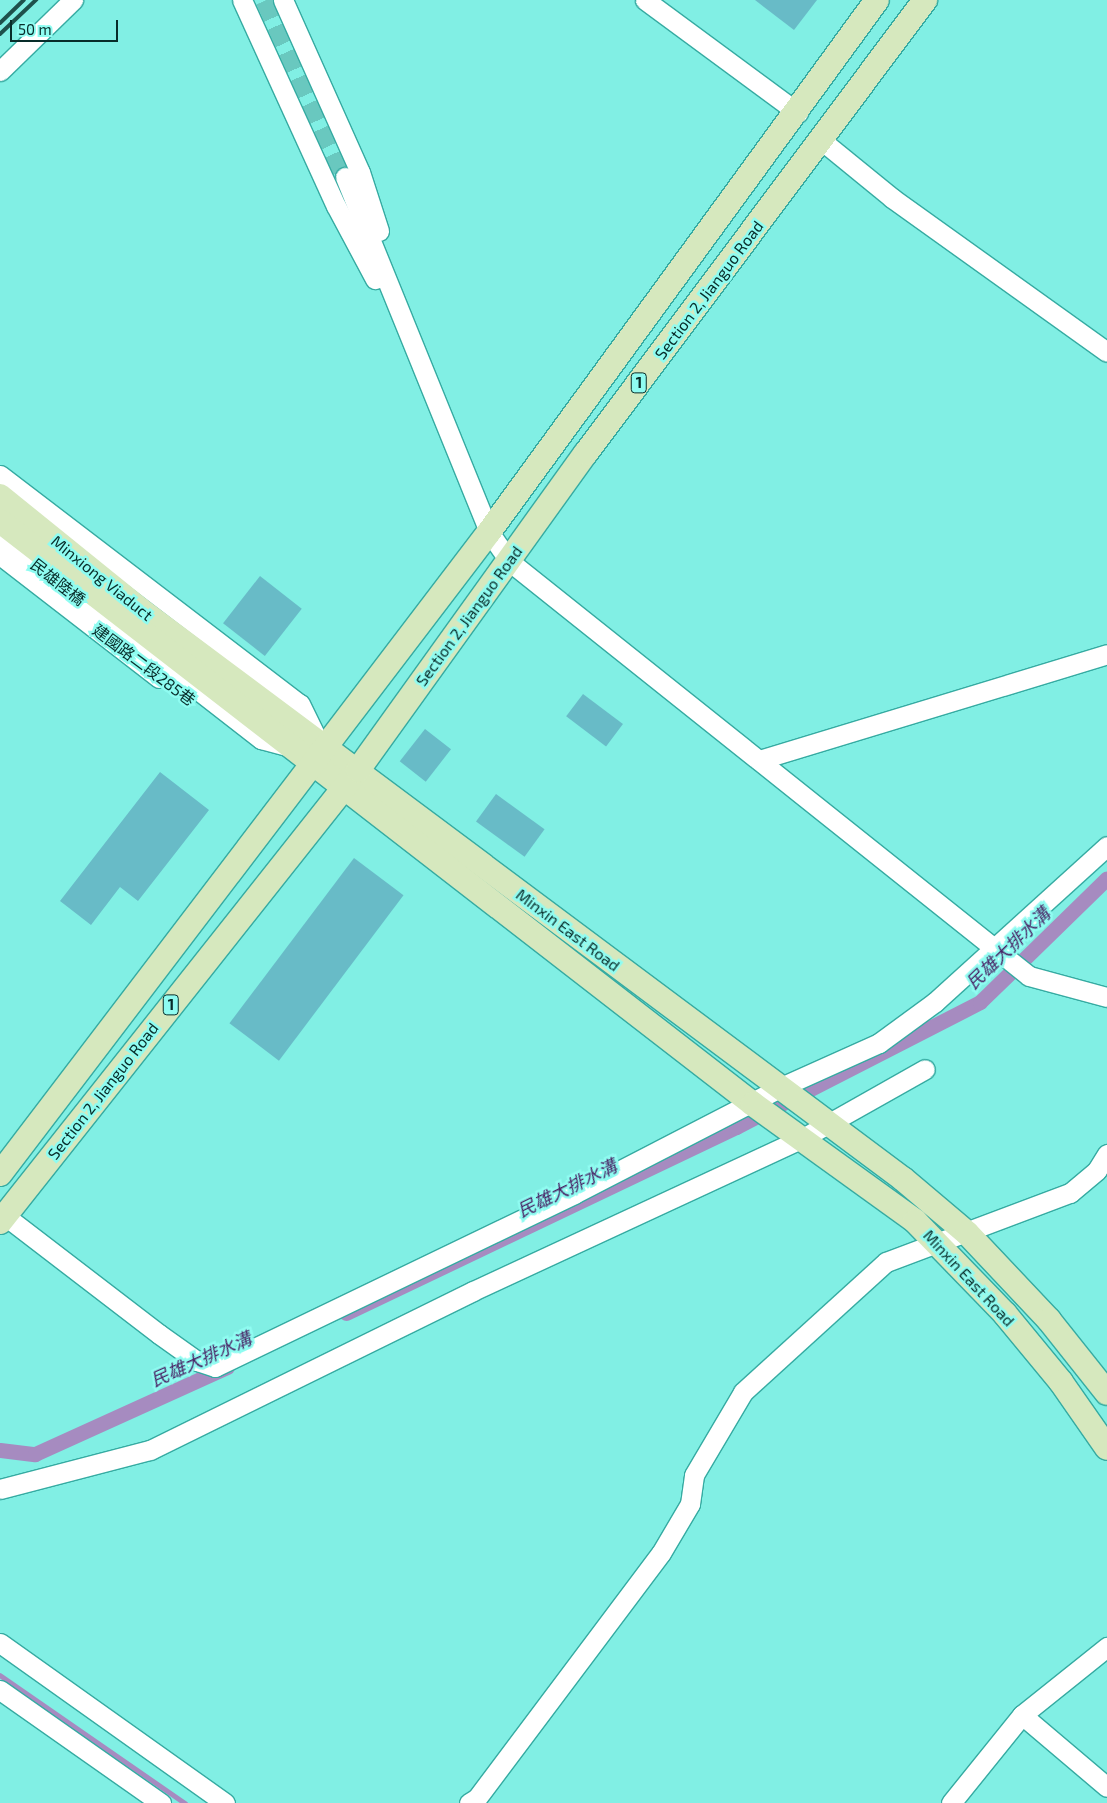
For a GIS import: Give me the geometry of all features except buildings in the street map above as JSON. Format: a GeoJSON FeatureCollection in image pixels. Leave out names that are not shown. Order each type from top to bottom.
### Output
{"type":"FeatureCollection","features":[{"type":"Feature","properties":{"kind":"main road","name":"Section 2, Jianguo Road"},"geometry":{"type":"LineString","coordinates":[[0,1174],[314,748],[489,532],[798,113],[878,0]]}},
{"type":"Feature","properties":{"kind":"main road","name":"Section 2, Jianguo Road"},"geometry":{"type":"LineString","coordinates":[[2,1216],[358,770],[509,560],[925,0]]}},
{"type":"Feature","properties":{"kind":"main road","name":"Minxiong Viaduct"},"geometry":{"type":"LineString","coordinates":[[0,496],[201,666]]}},
{"type":"Feature","properties":{"kind":"main road","name":"Minxiong Viaduct"},"geometry":{"type":"LineString","coordinates":[[0,521],[201,666]]}},
{"type":"Feature","properties":{"kind":"main road"},"geometry":{"type":"LineString","coordinates":[[201,666],[314,748]]}},
{"type":"Feature","properties":{"kind":"main road","name":"Minxin East Road"},"geometry":{"type":"LineString","coordinates":[[314,748],[358,770],[828,1124],[967,1233],[1049,1320],[1107,1393]]}},
{"type":"Feature","properties":{"kind":"main road","name":"Minxin East Road"},"geometry":{"type":"LineString","coordinates":[[314,748],[343,788],[752,1104],[938,1242],[1061,1382],[1107,1448]]}},
{"type":"Feature","properties":{"kind":"street"},"geometry":{"type":"LineString","coordinates":[[0,71],[73,0]]}},
{"type":"Feature","properties":{"kind":"street"},"geometry":{"type":"LineString","coordinates":[[242,0],[336,206],[423,370]]}},
{"type":"Feature","properties":{"kind":"street"},"geometry":{"type":"LineString","coordinates":[[283,0],[360,172],[423,370]]}},
{"type":"Feature","properties":{"kind":"street"},"geometry":{"type":"LineString","coordinates":[[645,0],[798,113]]}},
{"type":"Feature","properties":{"kind":"street"},"geometry":{"type":"LineString","coordinates":[[821,140],[1107,352]]}},
{"type":"Feature","properties":{"kind":"street"},"geometry":{"type":"LineString","coordinates":[[345,177],[489,532],[509,560],[1029,976],[1107,997]]}},
{"type":"Feature","properties":{"kind":"street"},"geometry":{"type":"LineString","coordinates":[[0,475],[300,704],[314,748]]}},
{"type":"Feature","properties":{"kind":"street"},"geometry":{"type":"LineString","coordinates":[[0,483],[201,666]]}},
{"type":"Feature","properties":{"kind":"street","name":"民雄陸橋"},"geometry":{"type":"LineString","coordinates":[[0,536],[201,666]]}},
{"type":"Feature","properties":{"kind":"street","name":"建國路二段285巷"},"geometry":{"type":"LineString","coordinates":[[0,555],[253,746],[314,748]]}},
{"type":"Feature","properties":{"kind":"street"},"geometry":{"type":"LineString","coordinates":[[759,760],[1107,654]]}},
{"type":"Feature","properties":{"kind":"street"},"geometry":{"type":"LineString","coordinates":[[2,1216],[197,1361],[215,1367],[752,1104],[779,1088],[879,1043],[935,1002],[1107,846]]}},
{"type":"Feature","properties":{"kind":"street"},"geometry":{"type":"LineString","coordinates":[[0,1488],[150,1450],[474,1291],[801,1139],[925,1069]]}},
{"type":"Feature","properties":{"kind":"street"},"geometry":{"type":"LineString","coordinates":[[469,1803],[477,1798],[661,1553],[690,1504],[694,1475],[743,1392],[886,1262],[1070,1193],[1097,1170],[1107,1154]]}},
{"type":"Feature","properties":{"kind":"street"},"geometry":{"type":"LineString","coordinates":[[0,1643],[224,1803]]}},
{"type":"Feature","properties":{"kind":"street"},"geometry":{"type":"LineString","coordinates":[[951,1803],[1022,1715],[1107,1647]]}},
{"type":"Feature","properties":{"kind":"street"},"geometry":{"type":"LineString","coordinates":[[0,1690],[161,1803]]}},
{"type":"Feature","properties":{"kind":"street"},"geometry":{"type":"LineString","coordinates":[[1022,1715],[1107,1787]]}},
{"type":"Feature","properties":{"kind":"waterway","name":"民雄大排水溝"},"geometry":{"type":"LineString","coordinates":[[346,1313],[736,1127],[980,1002],[1107,878]]}},
{"type":"Feature","properties":{"kind":"waterway","name":"民雄大排水溝"},"geometry":{"type":"LineString","coordinates":[[0,1450],[35,1454],[227,1367]]}},
{"type":"Feature","properties":{"kind":"waterway"},"geometry":{"type":"LineString","coordinates":[[0,1675],[185,1803]]}},
{"type":"Feature","properties":{"kind":"tunnel"},"geometry":{"type":"LineString","coordinates":[[265,0],[345,177]]}},
{"type":"Feature","properties":{"kind":"railway"},"geometry":{"type":"LineString","coordinates":[[0,23],[24,0]]}},
{"type":"Feature","properties":{"kind":"railway"},"geometry":{"type":"LineString","coordinates":[[0,34],[36,0]]}}]}
